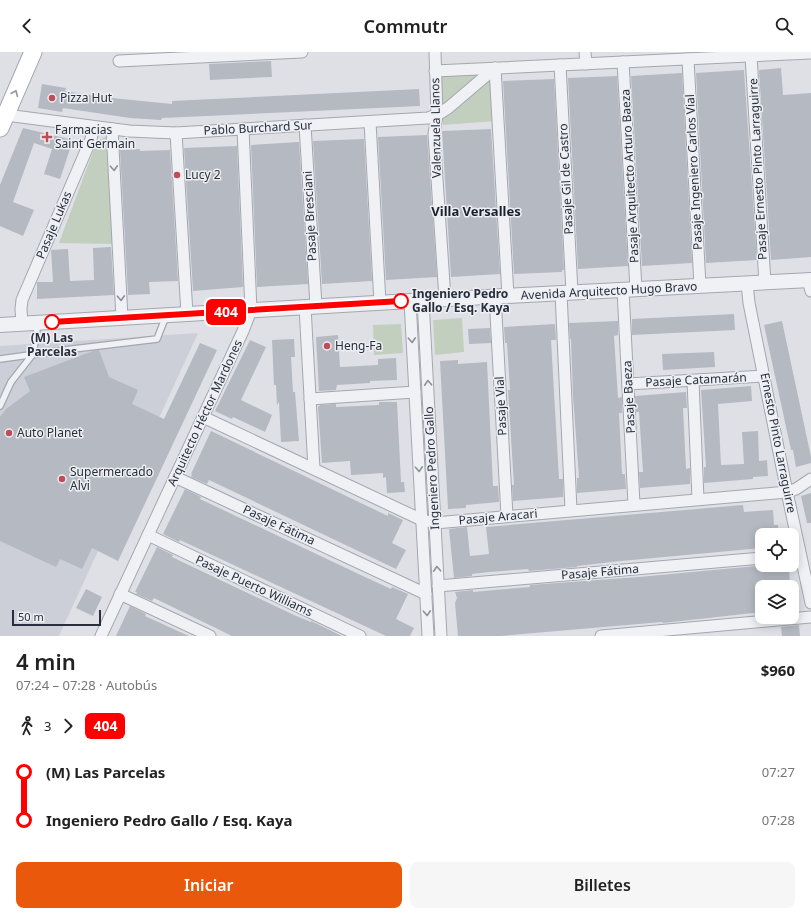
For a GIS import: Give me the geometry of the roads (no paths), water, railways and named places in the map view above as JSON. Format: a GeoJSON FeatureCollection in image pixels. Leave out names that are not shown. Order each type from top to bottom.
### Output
{"type":"FeatureCollection","features":[{"type":"Feature","properties":{"kind":"main road"},"geometry":{"type":"LineString","coordinates":[[3,122],[33,52]]}},
{"type":"Feature","properties":{"kind":"street"},"geometry":{"type":"LineString","coordinates":[[119,61],[165,55],[302,52]]}},
{"type":"Feature","properties":{"kind":"street","name":"Valenzuela Llanos"},"geometry":{"type":"LineString","coordinates":[[434,52],[437,115],[434,134],[445,299]]}},
{"type":"Feature","properties":{"kind":"street"},"geometry":{"type":"LineString","coordinates":[[585,52],[586,64]]}},
{"type":"Feature","properties":{"kind":"street"},"geometry":{"type":"LineString","coordinates":[[435,71],[811,53],[811,58]]}},
{"type":"Feature","properties":{"kind":"street","name":"Pasaje Ernesto Pinto Larraguirre"},"geometry":{"type":"LineString","coordinates":[[751,56],[765,283]]}},
{"type":"Feature","properties":{"kind":"street","name":"Pasaje Ingeniero Carlos Vial"},"geometry":{"type":"LineString","coordinates":[[688,59],[700,286]]}},
{"type":"Feature","properties":{"kind":"street","name":"Pasaje Arquitecto Arturo Baeza"},"geometry":{"type":"LineString","coordinates":[[623,62],[630,289]]}},
{"type":"Feature","properties":{"kind":"street","name":"Pasaje Gil de Castro"},"geometry":{"type":"LineString","coordinates":[[560,65],[571,510]]}},
{"type":"Feature","properties":{"kind":"street","name":"Pablo Burchard Sur"},"geometry":{"type":"LineString","coordinates":[[3,122],[176,133],[428,118],[437,115],[495,68]]}},
{"type":"Feature","properties":{"kind":"street","name":"Pasaje Vial"},"geometry":{"type":"LineString","coordinates":[[495,68],[507,516]]}},
{"type":"Feature","properties":{"kind":"street"},"geometry":{"type":"LineString","coordinates":[[370,122],[380,302]]}},
{"type":"Feature","properties":{"kind":"street","name":"Pasaje Bresciani"},"geometry":{"type":"LineString","coordinates":[[305,125],[310,307],[310,399],[314,469]]}},
{"type":"Feature","properties":{"kind":"street","name":"Pasaje Lukas"},"geometry":{"type":"LineString","coordinates":[[22,324],[22,300],[91,139],[94,127]]}},
{"type":"Feature","properties":{"kind":"street"},"geometry":{"type":"LineString","coordinates":[[112,129],[122,318]]}},
{"type":"Feature","properties":{"kind":"street","name":"Arquitecto Héctor Mardones"},"geometry":{"type":"LineString","coordinates":[[100,636],[243,331],[251,310],[243,129]]}},
{"type":"Feature","properties":{"kind":"street"},"geometry":{"type":"LineString","coordinates":[[176,133],[187,314]]}},
{"type":"Feature","properties":{"kind":"street","name":"Avenida Arquitecto Hugo Bravo"},"geometry":{"type":"LineString","coordinates":[[0,325],[380,302],[630,289],[765,283],[810,284]]}},
{"type":"Feature","properties":{"kind":"street","name":"Ernesto Pinto Larraguirre"},"geometry":{"type":"LineString","coordinates":[[747,284],[749,303],[787,492],[792,528]]}},
{"type":"Feature","properties":{"kind":"street","name":"Pasaje Baeza"},"geometry":{"type":"LineString","coordinates":[[630,289],[628,384],[634,504]]}},
{"type":"Feature","properties":{"kind":"street","name":"Ingeniero Pedro Gallo"},"geometry":{"type":"LineString","coordinates":[[417,300],[415,392],[428,636]]}},
{"type":"Feature","properties":{"kind":"street","name":"Ingeniero Pedro Gallo"},"geometry":{"type":"LineString","coordinates":[[417,300],[435,523],[441,636]]}},
{"type":"Feature","properties":{"kind":"street","name":"Pasaje Catamarán"},"geometry":{"type":"LineString","coordinates":[[628,384],[764,376]]}},
{"type":"Feature","properties":{"kind":"street"},"geometry":{"type":"LineString","coordinates":[[693,381],[698,499]]}},
{"type":"Feature","properties":{"kind":"street"},"geometry":{"type":"LineString","coordinates":[[310,399],[415,392]]}},
{"type":"Feature","properties":{"kind":"street","name":"Pasaje Aracari"},"geometry":{"type":"LineString","coordinates":[[203,417],[422,520],[435,523],[634,504],[787,492],[796,489],[811,479]]}},
{"type":"Feature","properties":{"kind":"street","name":"Pasaje Fátima"},"geometry":{"type":"LineString","coordinates":[[175,477],[426,594]]}},
{"type":"Feature","properties":{"kind":"street","name":"Pasaje Puerto Williams"},"geometry":{"type":"LineString","coordinates":[[148,535],[360,636]]}},
{"type":"Feature","properties":{"kind":"street","name":"Pasaje Fátima"},"geometry":{"type":"LineString","coordinates":[[438,586],[755,559]]}},
{"type":"Feature","properties":{"kind":"street","name":"Ernesto Pinto Larraguirre"},"geometry":{"type":"LineString","coordinates":[[799,565],[811,603]]}},
{"type":"Feature","properties":{"kind":"street"},"geometry":{"type":"LineString","coordinates":[[120,594],[210,636]]}},
{"type":"Feature","properties":{"kind":"street"},"geometry":{"type":"LineString","coordinates":[[601,636],[811,617]]}},
{"type":"Feature","properties":{"kind":"lane"},"geometry":{"type":"LineString","coordinates":[[0,359],[157,339],[166,315]]}},
{"type":"Feature","properties":{"kind":"lane"},"geometry":{"type":"LineString","coordinates":[[0,406],[11,382],[33,354],[38,323]]}},
{"type":"Feature","properties":{"kind":"place","name":"Pizza Hut"},"geometry":{"type":"Point","coordinates":[52,98]}},
{"type":"Feature","properties":{"kind":"place","name":"Farmacias Saint Germain"},"geometry":{"type":"Point","coordinates":[47,137]}},
{"type":"Feature","properties":{"kind":"place","name":"Lucy 2"},"geometry":{"type":"Point","coordinates":[177,175]}},
{"type":"Feature","properties":{"kind":"place","name":"Ingeniero Pedro Gallo / Esq. Kaya"},"geometry":{"type":"Point","coordinates":[401,301]}},
{"type":"Feature","properties":{"kind":"place","name":"(M) Las Parcelas"},"geometry":{"type":"Point","coordinates":[52,322]}},
{"type":"Feature","properties":{"kind":"place","name":"Heng-Fa"},"geometry":{"type":"Point","coordinates":[327,346]}},
{"type":"Feature","properties":{"kind":"place","name":"Auto Planet"},"geometry":{"type":"Point","coordinates":[9,433]}},
{"type":"Feature","properties":{"kind":"place","name":"Supermercado Alvi"},"geometry":{"type":"Point","coordinates":[62,479]}},
{"type":"Feature","properties":{"kind":"district","name":"Villa Versalles"},"geometry":{"type":"Point","coordinates":[476,211]}}]}
